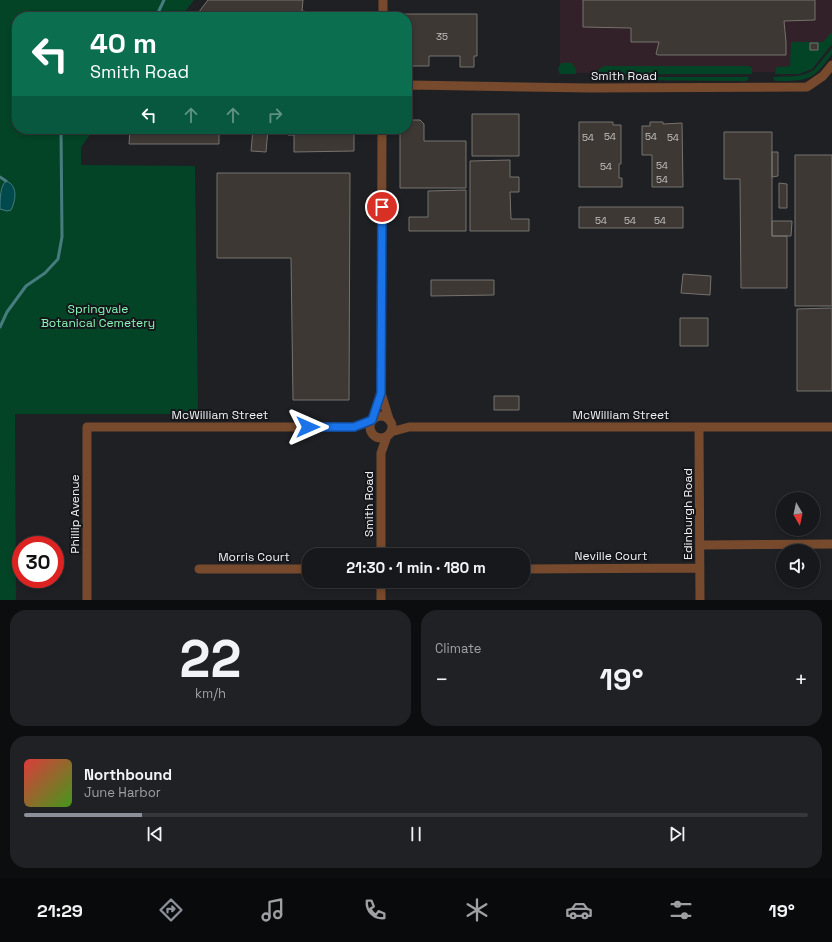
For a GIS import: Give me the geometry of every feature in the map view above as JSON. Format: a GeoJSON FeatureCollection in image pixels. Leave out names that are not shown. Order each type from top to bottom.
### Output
{"type":"FeatureCollection","features":[{"type":"Feature","properties":{"kind":"street"},"geometry":{"type":"LineString","coordinates":[[383,0],[383,12]]}},
{"type":"Feature","properties":{"kind":"street","name":"Smith Road"},"geometry":{"type":"LineString","coordinates":[[412,85],[590,88],[807,87],[823,76],[832,65]]}},
{"type":"Feature","properties":{"kind":"street"},"geometry":{"type":"LineString","coordinates":[[381,393],[392,426],[389,434],[381,437],[373,434],[370,426],[381,393],[382,134]]}},
{"type":"Feature","properties":{"kind":"street"},"geometry":{"type":"LineString","coordinates":[[372,421],[378,416],[385,416],[390,420]]}},
{"type":"Feature","properties":{"kind":"street","name":"McWilliam Street"},"geometry":{"type":"LineString","coordinates":[[390,420],[409,427]]}},
{"type":"Feature","properties":{"kind":"street","name":"McWilliam Street"},"geometry":{"type":"LineString","coordinates":[[87,427],[354,427],[372,421]]}},
{"type":"Feature","properties":{"kind":"street","name":"Phillip Avenue"},"geometry":{"type":"LineString","coordinates":[[87,427],[87,600]]}},
{"type":"Feature","properties":{"kind":"street","name":"McWilliam Street"},"geometry":{"type":"LineString","coordinates":[[354,427],[373,434]]}},
{"type":"Feature","properties":{"kind":"street","name":"McWilliam Street"},"geometry":{"type":"LineString","coordinates":[[389,434],[409,427],[832,427]]}},
{"type":"Feature","properties":{"kind":"street","name":"Edinburgh Road"},"geometry":{"type":"LineString","coordinates":[[699,427],[700,600]]}},
{"type":"Feature","properties":{"kind":"street","name":"Smith Road"},"geometry":{"type":"LineString","coordinates":[[373,434],[381,453]]}},
{"type":"Feature","properties":{"kind":"street","name":"Smith Road"},"geometry":{"type":"LineString","coordinates":[[381,548],[381,453],[389,434]]}},
{"type":"Feature","properties":{"kind":"street"},"geometry":{"type":"LineString","coordinates":[[700,545],[832,544]]}},
{"type":"Feature","properties":{"kind":"street","name":"Neville Court"},"geometry":{"type":"LineString","coordinates":[[530,569],[700,568]]}},
{"type":"Feature","properties":{"kind":"street","name":"Morris Court"},"geometry":{"type":"LineString","coordinates":[[199,569],[302,569]]}},
{"type":"Feature","properties":{"kind":"street"},"geometry":{"type":"LineString","coordinates":[[381,588],[381,600]]}},
{"type":"Feature","properties":{"kind":"shaded area"},"geometry":{"type":"Polygon","coordinates":[[[560,0],[832,0],[832,45],[812,69],[796,72],[560,73],[560,0]]]}},
{"type":"Feature","properties":{"kind":"green space","name":"Springvale Botanical Cemetery"},"geometry":{"type":"Polygon","coordinates":[[[0,0],[194,0],[185,12],[12,12],[12,134],[90,134],[81,147],[81,165],[195,166],[198,414],[15,414],[16,536],[12,536],[12,588],[16,588],[16,600],[0,600],[0,0]]]}},
{"type":"Feature","properties":{"kind":"green space"},"geometry":{"type":"Polygon","coordinates":[[[832,32],[832,44],[812,69],[799,74],[775,74],[777,67],[790,66],[791,42],[823,42],[832,32]]]}},
{"type":"Feature","properties":{"kind":"green space"},"geometry":{"type":"Polygon","coordinates":[[[832,48],[832,54],[821,68],[808,78],[775,81],[773,77],[809,73],[814,70],[832,48]]]}},
{"type":"Feature","properties":{"kind":"green space"},"geometry":{"type":"Polygon","coordinates":[[[571,62],[576,69],[576,74],[559,74],[558,69],[561,63],[571,62]]]}},
{"type":"Feature","properties":{"kind":"green space"},"geometry":{"type":"Polygon","coordinates":[[[605,66],[749,66],[752,68],[752,74],[599,74],[599,70],[605,66]]]}},
{"type":"Feature","properties":{"kind":"green space"},"geometry":{"type":"Polygon","coordinates":[[[600,77],[749,77],[748,80],[745,81],[613,80],[600,77]]]}},
{"type":"Feature","properties":{"kind":"water"},"geometry":{"type":"Polygon","coordinates":[[[6,181],[13,186],[15,193],[11,210],[7,211],[0,209],[1,190],[6,181]]]}},
{"type":"Feature","properties":{"kind":"building"},"geometry":{"type":"Polygon","coordinates":[[[208,0],[303,0],[302,11],[309,12],[199,12],[208,0]]]}},
{"type":"Feature","properties":{"kind":"building"},"geometry":{"type":"Polygon","coordinates":[[[583,0],[815,0],[815,20],[784,21],[786,55],[658,55],[656,54],[659,42],[631,42],[631,28],[583,27],[583,0]]]}},
{"type":"Feature","properties":{"kind":"building"},"geometry":{"type":"Polygon","coordinates":[[[412,14],[477,14],[477,56],[474,56],[474,67],[460,67],[460,56],[429,56],[429,66],[412,66],[412,14]]]}},
{"type":"Feature","properties":{"kind":"building"},"geometry":{"type":"Polygon","coordinates":[[[810,43],[818,43],[818,50],[810,50],[810,43]]]}},
{"type":"Feature","properties":{"kind":"building"},"geometry":{"type":"Polygon","coordinates":[[[472,114],[519,114],[519,156],[472,156],[472,114]]]}},
{"type":"Feature","properties":{"kind":"building"},"geometry":{"type":"Polygon","coordinates":[[[412,120],[420,120],[424,124],[424,141],[466,141],[466,188],[400,188],[400,134],[412,134],[412,120]]]}},
{"type":"Feature","properties":{"kind":"building"},"geometry":{"type":"Polygon","coordinates":[[[579,122],[613,122],[613,125],[621,125],[621,164],[619,164],[619,178],[622,178],[622,187],[579,187],[579,122]]]}},
{"type":"Feature","properties":{"kind":"building"},"geometry":{"type":"Polygon","coordinates":[[[650,122],[663,122],[663,124],[682,123],[683,187],[652,187],[652,155],[642,155],[642,126],[650,126],[650,122]]]}},
{"type":"Feature","properties":{"kind":"building"},"geometry":{"type":"Polygon","coordinates":[[[724,132],[772,132],[772,236],[787,236],[787,288],[741,288],[740,179],[724,179],[724,132]]]}},
{"type":"Feature","properties":{"kind":"building"},"geometry":{"type":"Polygon","coordinates":[[[130,134],[219,134],[219,144],[129,144],[130,134]]]}},
{"type":"Feature","properties":{"kind":"building"},"geometry":{"type":"Polygon","coordinates":[[[253,134],[268,134],[266,152],[251,151],[253,134]]]}},
{"type":"Feature","properties":{"kind":"building"},"geometry":{"type":"Polygon","coordinates":[[[354,134],[354,151],[294,152],[294,135],[288,135],[354,134]]]}},
{"type":"Feature","properties":{"kind":"building"},"geometry":{"type":"Polygon","coordinates":[[[772,152],[778,152],[778,176],[772,177],[772,152]]]}},
{"type":"Feature","properties":{"kind":"building"},"geometry":{"type":"Polygon","coordinates":[[[795,155],[832,155],[832,306],[795,306],[795,155]]]}},
{"type":"Feature","properties":{"kind":"building"},"geometry":{"type":"Polygon","coordinates":[[[510,160],[510,177],[519,177],[519,192],[510,192],[511,219],[529,219],[529,231],[470,231],[470,161],[510,160]]]}},
{"type":"Feature","properties":{"kind":"building"},"geometry":{"type":"Polygon","coordinates":[[[217,173],[350,173],[349,400],[293,400],[291,258],[217,258],[217,173]]]}},
{"type":"Feature","properties":{"kind":"building"},"geometry":{"type":"Polygon","coordinates":[[[779,183],[787,184],[787,208],[779,208],[779,183]]]}},
{"type":"Feature","properties":{"kind":"building"},"geometry":{"type":"Polygon","coordinates":[[[466,190],[466,231],[409,231],[409,217],[428,217],[428,191],[466,190]]]}},
{"type":"Feature","properties":{"kind":"building"},"geometry":{"type":"Polygon","coordinates":[[[579,207],[683,207],[683,228],[579,228],[579,207]]]}},
{"type":"Feature","properties":{"kind":"building"},"geometry":{"type":"Polygon","coordinates":[[[772,221],[792,221],[791,236],[772,236],[772,221]]]}},
{"type":"Feature","properties":{"kind":"building"},"geometry":{"type":"Polygon","coordinates":[[[683,274],[711,276],[710,295],[681,293],[683,274]]]}},
{"type":"Feature","properties":{"kind":"building"},"geometry":{"type":"Polygon","coordinates":[[[431,280],[494,280],[494,295],[431,296],[431,280]]]}},
{"type":"Feature","properties":{"kind":"building"},"geometry":{"type":"Polygon","coordinates":[[[832,308],[832,391],[797,391],[797,309],[832,308]]]}},
{"type":"Feature","properties":{"kind":"building"},"geometry":{"type":"Polygon","coordinates":[[[680,318],[708,318],[708,346],[680,346],[680,318]]]}},
{"type":"Feature","properties":{"kind":"building"},"geometry":{"type":"Polygon","coordinates":[[[494,396],[519,396],[519,410],[494,410],[494,396]]]}},
{"type":"Feature","properties":{"kind":"waterway"},"geometry":{"type":"LineString","coordinates":[[158,12],[164,0]]}},
{"type":"Feature","properties":{"kind":"waterway"},"geometry":{"type":"LineString","coordinates":[[0,327],[7,312],[26,286],[45,273],[58,259],[62,237],[61,134]]}},
{"type":"Feature","properties":{"kind":"waterway"},"geometry":{"type":"LineString","coordinates":[[0,177],[6,181]]}},
{"type":"Feature","properties":{"kind":"route"},"geometry":{"type":"LineString","coordinates":[[308,427],[354,427],[372,421],[381,393],[382,207]]}}]}
